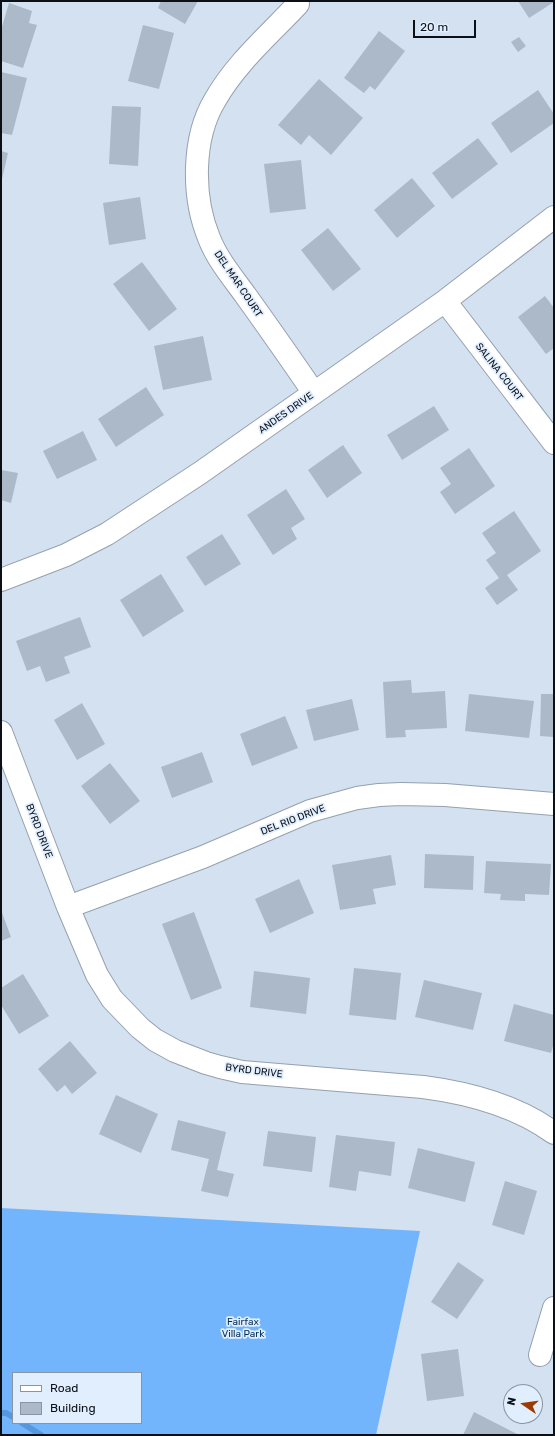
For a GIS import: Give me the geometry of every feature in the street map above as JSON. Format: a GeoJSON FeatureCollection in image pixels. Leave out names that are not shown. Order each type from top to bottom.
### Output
{"type":"FeatureCollection","features":[{"type":"Feature","properties":{"kind":"street","name":"DEL MAR COURT"},"geometry":{"type":"LineString","coordinates":[[298,4],[233,72],[214,101],[205,122],[200,143],[197,162],[197,184],[199,202],[204,223],[217,255],[314,393]]}},
{"type":"Feature","properties":{"kind":"street","name":"ANDES DRIVE"},"geometry":{"type":"LineString","coordinates":[[1,580],[66,555],[107,534],[200,473],[445,301],[554,217]]}},
{"type":"Feature","properties":{"kind":"street","name":"SALINA COURT"},"geometry":{"type":"LineString","coordinates":[[445,301],[554,443]]}},
{"type":"Feature","properties":{"kind":"street","name":"BYRD DRIVE"},"geometry":{"type":"LineString","coordinates":[[1,732],[68,907],[96,975],[112,999],[140,1028],[155,1040],[175,1051],[206,1063],[242,1072],[423,1087],[453,1091],[482,1098],[516,1112],[548,1128],[554,1133]]}},
{"type":"Feature","properties":{"kind":"street","name":"DEL RIO DRIVE"},"geometry":{"type":"LineString","coordinates":[[68,907],[202,857],[310,812],[357,798],[401,794],[445,795],[554,804]]}},
{"type":"Feature","properties":{"kind":"street"},"geometry":{"type":"LineString","coordinates":[[540,1355],[554,1308]]}},
{"type":"Feature","properties":{"kind":"green space","name":"Fairfax Villa Park"},"geometry":{"type":"Polygon","coordinates":[[[1,1208],[420,1231],[376,1435],[1,1435],[1,1208]]]}},
{"type":"Feature","properties":{"kind":"building"},"geometry":{"type":"Polygon","coordinates":[[[161,1],[198,1],[185,24],[158,8],[161,1]]]}},
{"type":"Feature","properties":{"kind":"building"},"geometry":{"type":"Polygon","coordinates":[[[518,1],[554,1],[554,2],[529,18],[518,1]]]}},
{"type":"Feature","properties":{"kind":"building"},"geometry":{"type":"Polygon","coordinates":[[[9,3],[32,11],[29,23],[37,25],[23,68],[1,61],[1,30],[9,3]]]}},
{"type":"Feature","properties":{"kind":"building"},"geometry":{"type":"Polygon","coordinates":[[[143,25],[174,33],[159,89],[128,81],[143,25]]]}},
{"type":"Feature","properties":{"kind":"building"},"geometry":{"type":"Polygon","coordinates":[[[379,31],[405,51],[375,90],[370,86],[364,93],[344,78],[379,31]]]}},
{"type":"Feature","properties":{"kind":"building"},"geometry":{"type":"Polygon","coordinates":[[[519,37],[526,46],[518,52],[511,42],[519,37]]]}},
{"type":"Feature","properties":{"kind":"building"},"geometry":{"type":"Polygon","coordinates":[[[1,72],[27,78],[12,135],[1,133],[1,72]]]}},
{"type":"Feature","properties":{"kind":"building"},"geometry":{"type":"Polygon","coordinates":[[[319,79],[363,118],[331,155],[309,135],[301,145],[278,125],[319,79]]]}},
{"type":"Feature","properties":{"kind":"building"},"geometry":{"type":"Polygon","coordinates":[[[538,90],[554,114],[554,123],[511,153],[491,123],[538,90]]]}},
{"type":"Feature","properties":{"kind":"building"},"geometry":{"type":"Polygon","coordinates":[[[112,106],[141,107],[138,166],[109,164],[112,106]]]}},
{"type":"Feature","properties":{"kind":"building"},"geometry":{"type":"Polygon","coordinates":[[[478,138],[498,164],[452,199],[432,173],[478,138]]]}},
{"type":"Feature","properties":{"kind":"building"},"geometry":{"type":"Polygon","coordinates":[[[1,151],[8,153],[2,179],[1,179],[1,151]]]}},
{"type":"Feature","properties":{"kind":"building"},"geometry":{"type":"Polygon","coordinates":[[[301,160],[306,209],[270,213],[264,164],[301,160]]]}},
{"type":"Feature","properties":{"kind":"building"},"geometry":{"type":"Polygon","coordinates":[[[412,178],[435,206],[397,238],[374,210],[412,178]]]}},
{"type":"Feature","properties":{"kind":"building"},"geometry":{"type":"Polygon","coordinates":[[[140,197],[146,239],[109,245],[103,203],[140,197]]]}},
{"type":"Feature","properties":{"kind":"building"},"geometry":{"type":"Polygon","coordinates":[[[328,228],[361,269],[333,291],[301,250],[328,228]]]}},
{"type":"Feature","properties":{"kind":"building"},"geometry":{"type":"Polygon","coordinates":[[[142,262],[177,309],[149,331],[113,284],[142,262]]]}},
{"type":"Feature","properties":{"kind":"building"},"geometry":{"type":"Polygon","coordinates":[[[545,296],[554,308],[554,348],[546,354],[518,317],[545,296]]]}},
{"type":"Feature","properties":{"kind":"building"},"geometry":{"type":"Polygon","coordinates":[[[203,336],[212,380],[163,390],[154,346],[203,336]]]}},
{"type":"Feature","properties":{"kind":"building"},"geometry":{"type":"Polygon","coordinates":[[[146,387],[164,415],[116,447],[98,419],[146,387]]]}},
{"type":"Feature","properties":{"kind":"building"},"geometry":{"type":"Polygon","coordinates":[[[434,406],[449,430],[402,460],[387,435],[434,406]]]}},
{"type":"Feature","properties":{"kind":"building"},"geometry":{"type":"Polygon","coordinates":[[[83,431],[97,460],[57,479],[43,451],[83,431]]]}},
{"type":"Feature","properties":{"kind":"building"},"geometry":{"type":"Polygon","coordinates":[[[343,445],[362,473],[327,498],[308,470],[343,445]]]}},
{"type":"Feature","properties":{"kind":"building"},"geometry":{"type":"Polygon","coordinates":[[[469,448],[495,486],[455,514],[440,492],[451,484],[440,468],[469,448]]]}},
{"type":"Feature","properties":{"kind":"building"},"geometry":{"type":"Polygon","coordinates":[[[1,470],[18,473],[11,503],[1,500],[1,470]]]}},
{"type":"Feature","properties":{"kind":"building"},"geometry":{"type":"Polygon","coordinates":[[[286,489],[305,519],[291,528],[297,539],[273,555],[247,515],[286,489]]]}},
{"type":"Feature","properties":{"kind":"building"},"geometry":{"type":"Polygon","coordinates":[[[514,511],[541,551],[507,575],[518,590],[497,605],[485,588],[499,578],[486,560],[496,553],[482,533],[514,511]]]}},
{"type":"Feature","properties":{"kind":"building"},"geometry":{"type":"Polygon","coordinates":[[[222,534],[241,564],[205,586],[186,557],[222,534]]]}},
{"type":"Feature","properties":{"kind":"building"},"geometry":{"type":"Polygon","coordinates":[[[161,574],[184,611],[143,637],[120,600],[161,574]]]}},
{"type":"Feature","properties":{"kind":"building"},"geometry":{"type":"Polygon","coordinates":[[[80,617],[91,647],[64,657],[70,673],[46,682],[40,666],[27,671],[16,641],[80,617]]]}},
{"type":"Feature","properties":{"kind":"building"},"geometry":{"type":"Polygon","coordinates":[[[411,680],[412,693],[445,691],[447,728],[405,730],[406,737],[386,738],[383,682],[411,680]]]}},
{"type":"Feature","properties":{"kind":"building"},"geometry":{"type":"Polygon","coordinates":[[[469,694],[534,701],[529,738],[465,731],[469,694]]]}},
{"type":"Feature","properties":{"kind":"building"},"geometry":{"type":"Polygon","coordinates":[[[541,694],[554,694],[554,737],[540,736],[541,694]]]}},
{"type":"Feature","properties":{"kind":"building"},"geometry":{"type":"Polygon","coordinates":[[[352,699],[359,730],[314,741],[306,710],[352,699]]]}},
{"type":"Feature","properties":{"kind":"building"},"geometry":{"type":"Polygon","coordinates":[[[82,703],[105,744],[77,760],[54,720],[82,703]]]}},
{"type":"Feature","properties":{"kind":"building"},"geometry":{"type":"Polygon","coordinates":[[[285,716],[298,748],[252,766],[240,734],[285,716]]]}},
{"type":"Feature","properties":{"kind":"building"},"geometry":{"type":"Polygon","coordinates":[[[202,752],[213,782],[172,798],[161,767],[202,752]]]}},
{"type":"Feature","properties":{"kind":"building"},"geometry":{"type":"Polygon","coordinates":[[[110,763],[140,801],[110,824],[81,786],[110,763]]]}},
{"type":"Feature","properties":{"kind":"building"},"geometry":{"type":"Polygon","coordinates":[[[425,854],[474,856],[473,890],[424,888],[425,854]]]}},
{"type":"Feature","properties":{"kind":"building"},"geometry":{"type":"Polygon","coordinates":[[[391,855],[396,885],[373,889],[376,904],[340,910],[332,865],[391,855]]]}},
{"type":"Feature","properties":{"kind":"building"},"geometry":{"type":"Polygon","coordinates":[[[486,861],[551,864],[549,895],[525,894],[525,901],[500,900],[501,894],[484,893],[486,861]]]}},
{"type":"Feature","properties":{"kind":"building"},"geometry":{"type":"Polygon","coordinates":[[[299,879],[314,913],[270,933],[255,899],[299,879]]]}},
{"type":"Feature","properties":{"kind":"building"},"geometry":{"type":"Polygon","coordinates":[[[1,910],[11,937],[1,941],[1,910]]]}},
{"type":"Feature","properties":{"kind":"building"},"geometry":{"type":"Polygon","coordinates":[[[194,912],[222,988],[191,1000],[162,924],[194,912]]]}},
{"type":"Feature","properties":{"kind":"building"},"geometry":{"type":"Polygon","coordinates":[[[354,968],[401,973],[396,1020],[349,1015],[354,968]]]}},
{"type":"Feature","properties":{"kind":"building"},"geometry":{"type":"Polygon","coordinates":[[[254,971],[310,978],[306,1014],[250,1007],[254,971]]]}},
{"type":"Feature","properties":{"kind":"building"},"geometry":{"type":"Polygon","coordinates":[[[23,974],[49,1016],[19,1034],[1,1005],[1,988],[23,974]]]}},
{"type":"Feature","properties":{"kind":"building"},"geometry":{"type":"Polygon","coordinates":[[[424,980],[482,993],[473,1030],[415,1017],[424,980]]]}},
{"type":"Feature","properties":{"kind":"building"},"geometry":{"type":"Polygon","coordinates":[[[514,1004],[554,1015],[554,1043],[551,1053],[504,1041],[514,1004]]]}},
{"type":"Feature","properties":{"kind":"building"},"geometry":{"type":"Polygon","coordinates":[[[70,1041],[97,1073],[72,1094],[65,1085],[57,1092],[38,1069],[70,1041]]]}},
{"type":"Feature","properties":{"kind":"building"},"geometry":{"type":"Polygon","coordinates":[[[116,1095],[158,1114],[141,1153],[99,1134],[116,1095]]]}},
{"type":"Feature","properties":{"kind":"building"},"geometry":{"type":"Polygon","coordinates":[[[178,1120],[226,1132],[217,1170],[234,1174],[228,1197],[201,1191],[209,1159],[171,1150],[178,1120]]]}},
{"type":"Feature","properties":{"kind":"building"},"geometry":{"type":"Polygon","coordinates":[[[268,1131],[316,1137],[312,1172],[263,1166],[268,1131]]]}},
{"type":"Feature","properties":{"kind":"building"},"geometry":{"type":"Polygon","coordinates":[[[336,1135],[395,1142],[391,1176],[359,1171],[356,1191],[329,1187],[336,1135]]]}},
{"type":"Feature","properties":{"kind":"building"},"geometry":{"type":"Polygon","coordinates":[[[418,1148],[475,1162],[465,1202],[408,1188],[418,1148]]]}},
{"type":"Feature","properties":{"kind":"building"},"geometry":{"type":"Polygon","coordinates":[[[505,1181],[537,1191],[524,1235],[492,1225],[505,1181]]]}},
{"type":"Feature","properties":{"kind":"building"},"geometry":{"type":"Polygon","coordinates":[[[458,1262],[484,1280],[457,1319],[431,1302],[458,1262]]]}},
{"type":"Feature","properties":{"kind":"building"},"geometry":{"type":"Polygon","coordinates":[[[458,1349],[464,1396],[427,1401],[421,1354],[458,1349]]]}},
{"type":"Feature","properties":{"kind":"building"},"geometry":{"type":"Polygon","coordinates":[[[474,1412],[519,1435],[463,1435],[474,1412]]]}},
{"type":"Feature","properties":{"kind":"waterway"},"geometry":{"type":"LineString","coordinates":[[1,1413],[6,1413],[12,1416]]}},
{"type":"Feature","properties":{"kind":"waterway"},"geometry":{"type":"LineString","coordinates":[[24,1424],[41,1435]]}}]}
